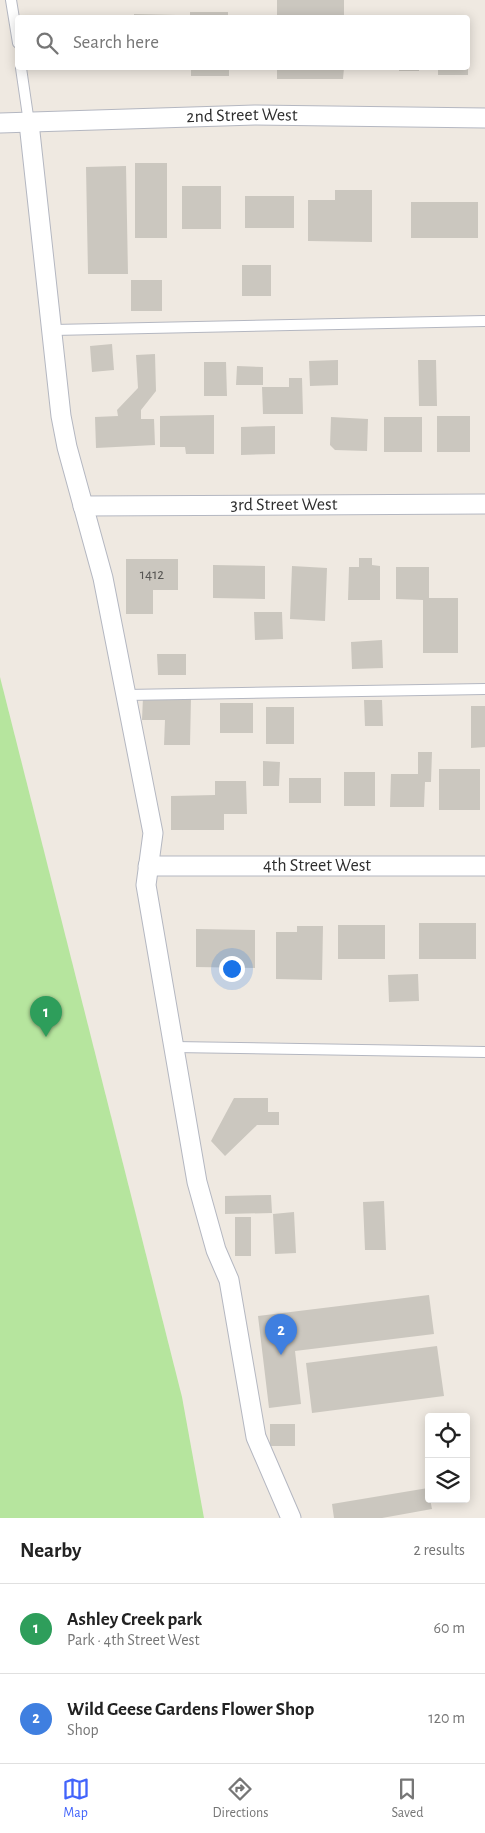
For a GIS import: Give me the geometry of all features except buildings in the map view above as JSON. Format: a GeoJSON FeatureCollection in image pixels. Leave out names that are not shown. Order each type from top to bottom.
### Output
{"type":"FeatureCollection","features":[{"type":"Feature","properties":{"kind":"street","name":"2nd Street West"},"geometry":{"type":"LineString","coordinates":[[0,123],[254,115],[485,118]]}},
{"type":"Feature","properties":{"kind":"street"},"geometry":{"type":"LineString","coordinates":[[29,123],[61,416],[103,578],[153,833],[146,885],[197,1182],[216,1250],[229,1280],[256,1437],[291,1518]]}},
{"type":"Feature","properties":{"kind":"street","name":"3rd Street West"},"geometry":{"type":"LineString","coordinates":[[83,506],[485,504]]}},
{"type":"Feature","properties":{"kind":"street","name":"4th Street West"},"geometry":{"type":"LineString","coordinates":[[148,866],[485,866]]}},
{"type":"Feature","properties":{"kind":"lane"},"geometry":{"type":"LineString","coordinates":[[11,0],[15,25]]}},
{"type":"Feature","properties":{"kind":"lane"},"geometry":{"type":"LineString","coordinates":[[21,70],[29,123]]}},
{"type":"Feature","properties":{"kind":"lane"},"geometry":{"type":"LineString","coordinates":[[53,330],[485,321]]}},
{"type":"Feature","properties":{"kind":"lane"},"geometry":{"type":"LineString","coordinates":[[126,695],[485,689]]}},
{"type":"Feature","properties":{"kind":"lane"},"geometry":{"type":"LineString","coordinates":[[174,1047],[485,1052]]}},
{"type":"Feature","properties":{"kind":"green space"},"geometry":{"type":"Polygon","coordinates":[[[0,677],[182,1397],[204,1518],[0,1518],[0,677]]]}},
{"type":"Feature","properties":{"kind":"place","name":"Ashley Creek park"},"geometry":{"type":"Point","coordinates":[46,1037]}},
{"type":"Feature","properties":{"kind":"place","name":"Wild Geese Gardens Flower Shop"},"geometry":{"type":"Point","coordinates":[281,1355]}}]}
